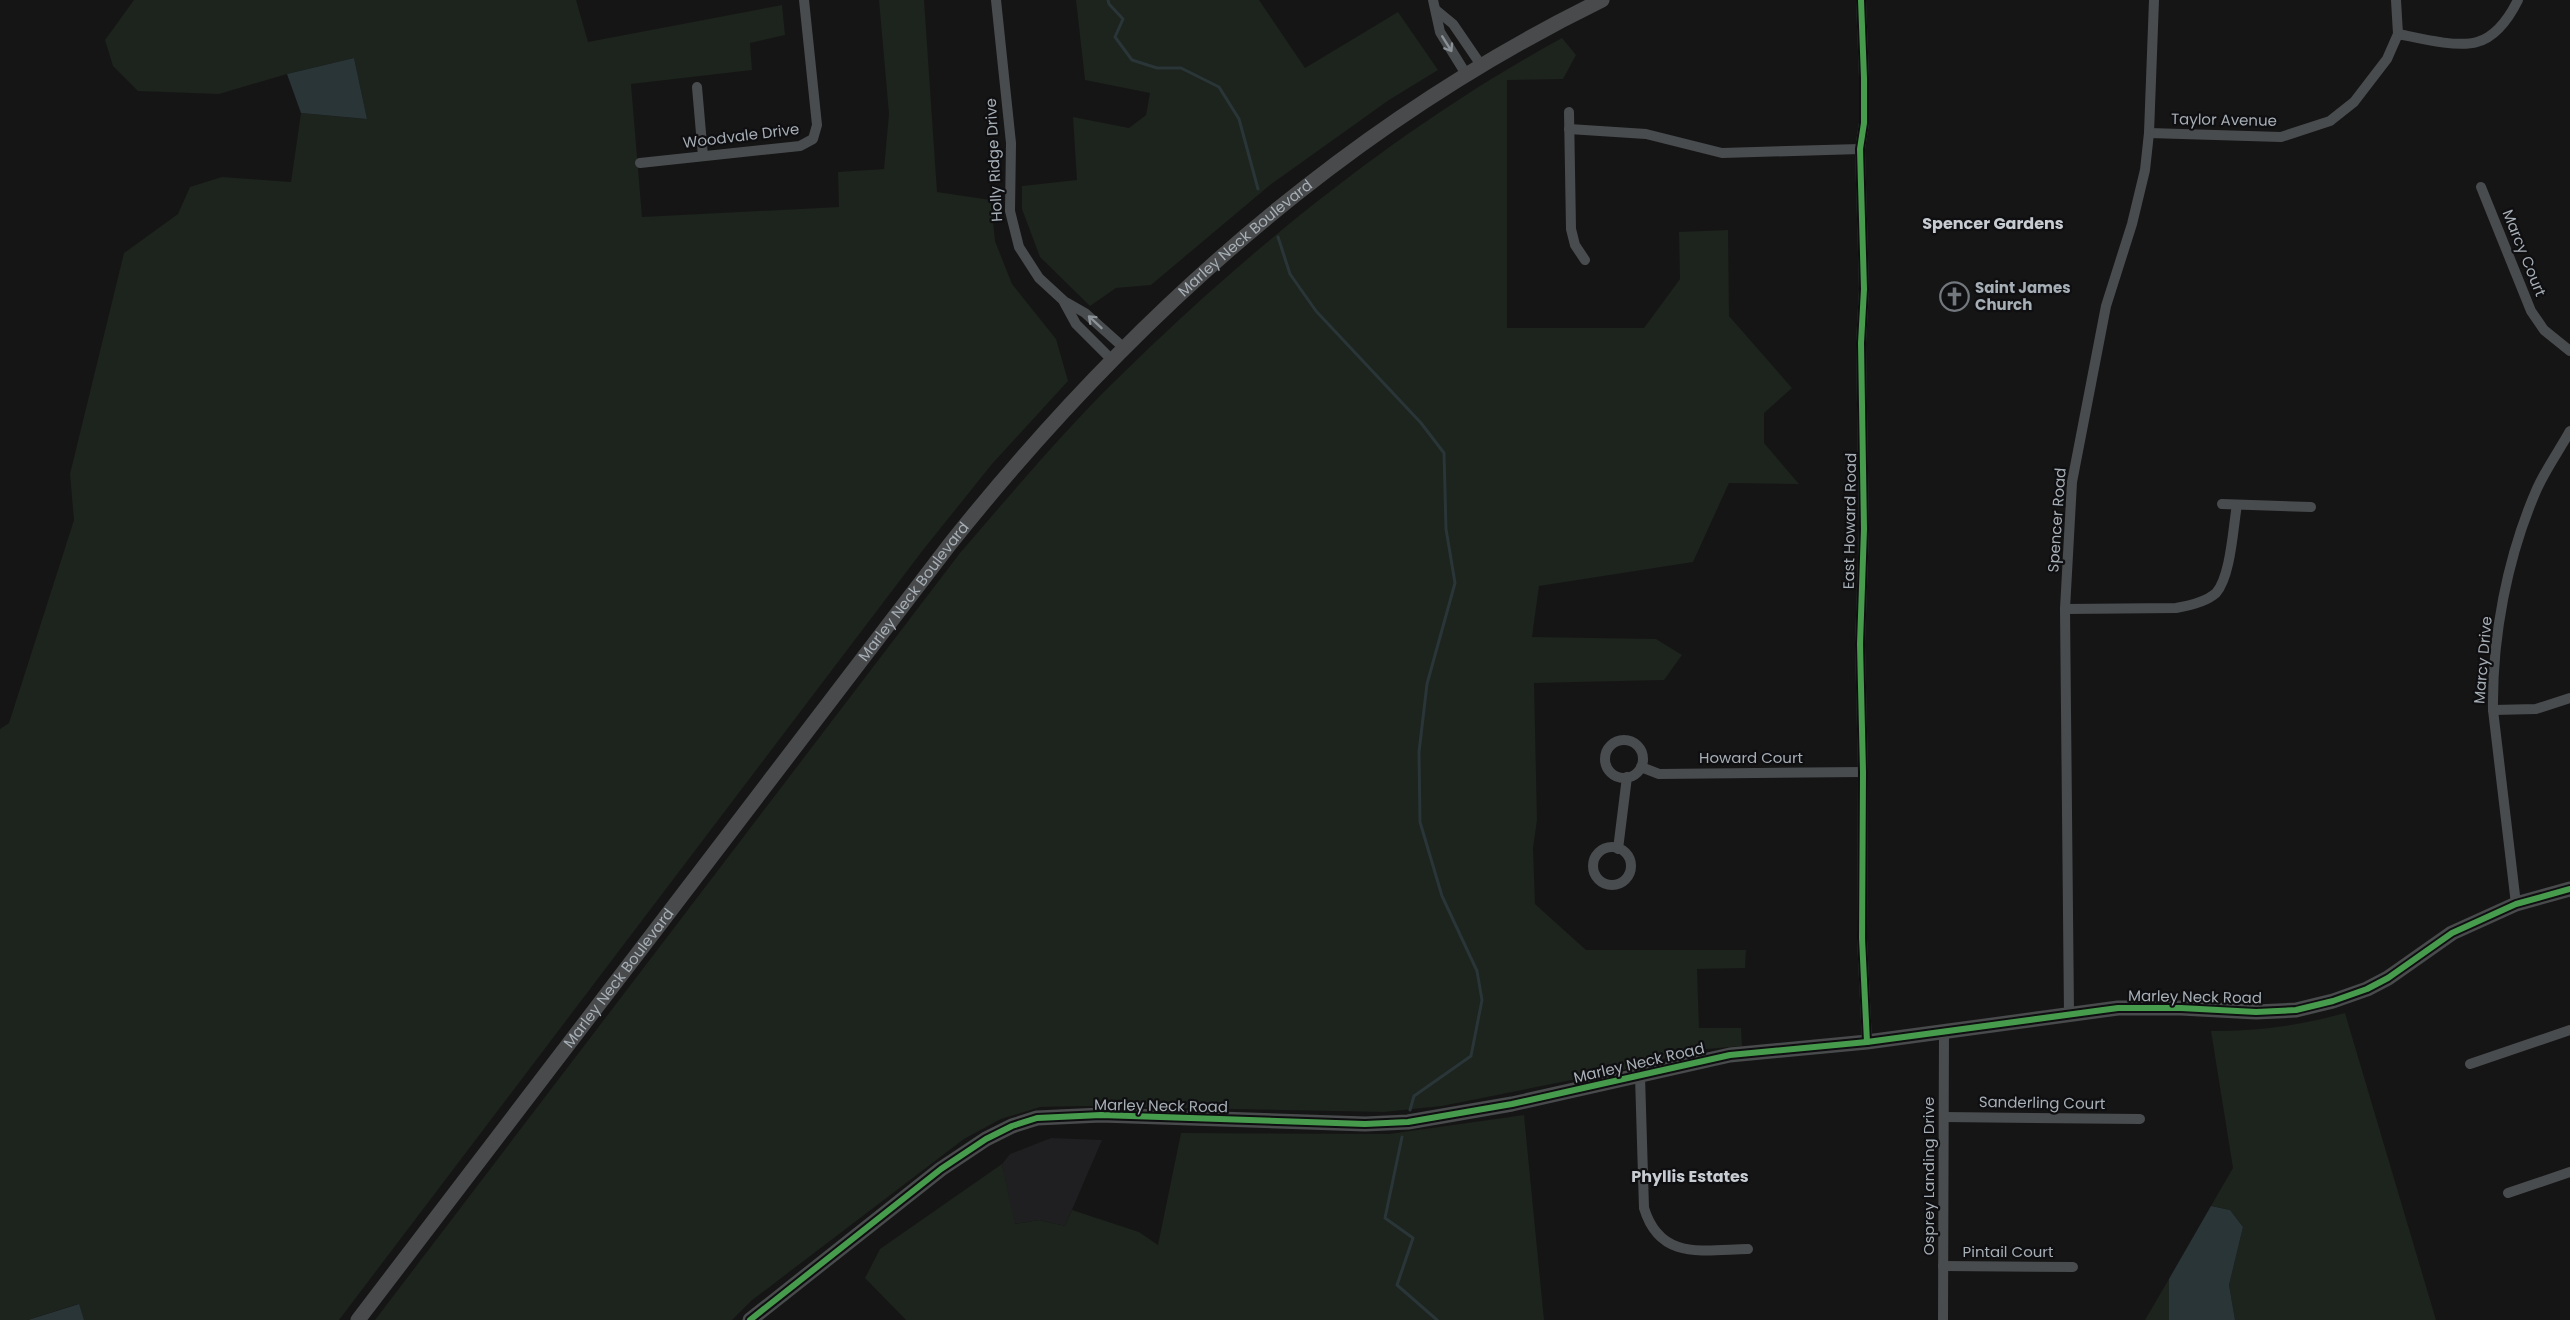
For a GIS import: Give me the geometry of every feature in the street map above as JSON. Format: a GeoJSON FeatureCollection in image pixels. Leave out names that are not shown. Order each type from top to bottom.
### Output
{"type":"FeatureCollection","features":[{"type":"Feature","properties":{"kind":"street","name":"Woodvale Drive"},"geometry":{"type":"LineString","coordinates":[[640,163],[800,146],[813,139],[817,125],[804,0]]}},
{"type":"Feature","properties":{"kind":"street","name":"Holly Ridge Drive"},"geometry":{"type":"LineString","coordinates":[[996,0],[1011,143],[1010,211],[1019,247],[1039,278],[1064,301],[1085,312],[1123,347]]}},
{"type":"Feature","properties":{"kind":"street","name":"Marley Neck Boulevard"},"geometry":{"type":"LineString","coordinates":[[358,1320],[950,544],[1028,449],[1111,359],[1237,241],[1344,157],[1466,74],[1602,0]]}},
{"type":"Feature","properties":{"kind":"street","name":"East Howard Road"},"geometry":{"type":"LineString","coordinates":[[1861,0],[1864,90],[1864,123],[1860,149],[1864,288],[1861,343],[1864,529],[1860,644],[1863,772],[1862,938],[1867,1042]]}},
{"type":"Feature","properties":{"kind":"street","name":"Spencer Road"},"geometry":{"type":"LineString","coordinates":[[2069,1014],[2066,609],[2072,482],[2106,306],[2132,224],[2145,170],[2149,133],[2154,0]]}},
{"type":"Feature","properties":{"kind":"street","name":"Taylor Avenue"},"geometry":{"type":"LineString","coordinates":[[2149,133],[2281,137],[2330,121],[2354,102],[2387,59],[2398,34],[2396,0]]}},
{"type":"Feature","properties":{"kind":"street"},"geometry":{"type":"LineString","coordinates":[[2398,34],[2436,41],[2476,42],[2496,31],[2512,12],[2518,0]]}},
{"type":"Feature","properties":{"kind":"street"},"geometry":{"type":"LineString","coordinates":[[1434,5],[1453,24],[1481,65]]}},
{"type":"Feature","properties":{"kind":"street"},"geometry":{"type":"LineString","coordinates":[[1434,5],[1440,32],[1466,74]]}},
{"type":"Feature","properties":{"kind":"street"},"geometry":{"type":"LineString","coordinates":[[697,87],[703,156]]}},
{"type":"Feature","properties":{"kind":"street"},"geometry":{"type":"LineString","coordinates":[[1569,112],[1571,229],[1575,245],[1585,260]]}},
{"type":"Feature","properties":{"kind":"street"},"geometry":{"type":"LineString","coordinates":[[1569,129],[1646,134],[1722,153],[1860,149]]}},
{"type":"Feature","properties":{"kind":"street","name":"Marcy Court"},"geometry":{"type":"LineString","coordinates":[[2481,187],[2531,311],[2544,330],[2570,351]]}},
{"type":"Feature","properties":{"kind":"street","name":"Holly Ridge Drive"},"geometry":{"type":"LineString","coordinates":[[1064,301],[1076,324],[1111,359]]}},
{"type":"Feature","properties":{"kind":"street","name":"Marcy Drive"},"geometry":{"type":"LineString","coordinates":[[2516,904],[2493,710],[2493,683],[2507,580],[2537,490],[2570,431]]}},
{"type":"Feature","properties":{"kind":"street"},"geometry":{"type":"LineString","coordinates":[[2222,504],[2312,507]]}},
{"type":"Feature","properties":{"kind":"street"},"geometry":{"type":"LineString","coordinates":[[2066,609],[2176,608],[2190,605],[2216,592],[2227,567],[2236,505]]}},
{"type":"Feature","properties":{"kind":"street"},"geometry":{"type":"LineString","coordinates":[[2493,710],[2536,709],[2570,698]]}},
{"type":"Feature","properties":{"kind":"street"},"geometry":{"type":"LineString","coordinates":[[1626,740],[1635,743],[1641,750],[1643,758],[1641,767],[1635,774],[1627,777],[1618,776],[1610,771],[1606,763],[1606,754],[1610,746],[1617,741],[1626,740]]}},
{"type":"Feature","properties":{"kind":"street","name":"Howard Court"},"geometry":{"type":"LineString","coordinates":[[1641,767],[1659,774],[1863,772]]}},
{"type":"Feature","properties":{"kind":"street"},"geometry":{"type":"LineString","coordinates":[[1618,849],[1627,777]]}},
{"type":"Feature","properties":{"kind":"street","name":"Marley Neck Road"},"geometry":{"type":"LineString","coordinates":[[750,1320],[941,1169],[986,1139],[1012,1126],[1037,1118],[1101,1115],[1365,1124],[1408,1122],[1512,1104],[1730,1055],[1867,1042],[2118,1008],[2181,1008],[2256,1012],[2296,1010],[2333,1001],[2367,989],[2388,978],[2452,933],[2516,904],[2570,889]]}},
{"type":"Feature","properties":{"kind":"street"},"geometry":{"type":"LineString","coordinates":[[2470,1064],[2570,1030]]}},
{"type":"Feature","properties":{"kind":"street","name":"Osprey Landing Drive"},"geometry":{"type":"LineString","coordinates":[[1943,1320],[1944,1032]]}},
{"type":"Feature","properties":{"kind":"street"},"geometry":{"type":"LineString","coordinates":[[1640,1076],[1644,1208],[1649,1223],[1659,1237],[1672,1246],[1687,1250],[1748,1249]]}},
{"type":"Feature","properties":{"kind":"street","name":"Sanderling Court"},"geometry":{"type":"LineString","coordinates":[[1944,1117],[2140,1119]]}},
{"type":"Feature","properties":{"kind":"street"},"geometry":{"type":"LineString","coordinates":[[2508,1194],[2570,1172]]}},
{"type":"Feature","properties":{"kind":"street","name":"Pintail Court"},"geometry":{"type":"LineString","coordinates":[[1943,1266],[2073,1267]]}},
{"type":"Feature","properties":{"kind":"shaded area"},"geometry":{"type":"Polygon","coordinates":[[[134,0],[576,0],[588,42],[782,5],[785,35],[750,43],[752,70],[631,84],[642,217],[839,207],[838,172],[884,169],[889,114],[879,0],[924,0],[937,192],[991,200],[995,241],[1012,284],[1056,339],[1068,381],[992,464],[923,550],[339,1320],[84,1320],[78,1304],[28,1320],[0,1320],[0,729],[9,723],[74,520],[70,474],[124,253],[178,214],[190,187],[222,177],[291,182],[301,113],[367,119],[354,58],[287,74],[219,94],[138,91],[113,66],[105,40],[134,0]]]}},
{"type":"Feature","properties":{"kind":"shaded area"},"geometry":{"type":"Polygon","coordinates":[[[1076,0],[1259,0],[1305,68],[1398,12],[1438,70],[1389,100],[1270,185],[1151,285],[1116,288],[1090,306],[1040,257],[1022,209],[1022,186],[1077,180],[1073,117],[1129,128],[1146,115],[1150,93],[1085,80],[1076,0]]]}},
{"type":"Feature","properties":{"kind":"shaded area"},"geometry":{"type":"Polygon","coordinates":[[[1562,38],[1576,55],[1563,79],[1507,80],[1507,328],[1644,328],[1680,279],[1679,232],[1728,230],[1729,316],[1792,388],[1764,413],[1764,443],[1799,484],[1729,483],[1693,562],[1539,586],[1532,637],[1656,639],[1682,655],[1664,680],[1534,683],[1537,820],[1533,848],[1535,904],[1586,950],[1746,950],[1745,968],[1697,969],[1699,1028],[1741,1028],[1742,1046],[1695,1050],[1622,1070],[1442,1106],[1384,1112],[1040,1107],[1001,1119],[964,1139],[751,1301],[732,1320],[375,1320],[960,553],[1075,422],[1218,284],[1327,194],[1442,111],[1501,73],[1562,38]]]}},
{"type":"Feature","properties":{"kind":"shaded area"},"geometry":{"type":"Polygon","coordinates":[[[354,58],[367,119],[301,113],[287,74],[354,58]]]}},
{"type":"Feature","properties":{"kind":"shaded area"},"geometry":{"type":"Polygon","coordinates":[[[2345,1013],[2436,1320],[2235,1320],[2229,1285],[2243,1227],[2230,1210],[2211,1206],[2233,1168],[2211,1031],[2278,1027],[2345,1013]]]}},
{"type":"Feature","properties":{"kind":"shaded area"},"geometry":{"type":"Polygon","coordinates":[[[1524,1115],[1544,1320],[906,1320],[865,1278],[880,1249],[1002,1164],[1015,1224],[1039,1220],[1065,1226],[1072,1210],[1139,1232],[1158,1245],[1181,1133],[1389,1134],[1524,1115]]]}},
{"type":"Feature","properties":{"kind":"shaded area"},"geometry":{"type":"Polygon","coordinates":[[[1051,1138],[1102,1140],[1065,1226],[1039,1220],[1014,1224],[1002,1164],[1010,1154],[1051,1138]]]}},
{"type":"Feature","properties":{"kind":"shaded area"},"geometry":{"type":"Polygon","coordinates":[[[2211,1206],[2230,1210],[2243,1227],[2229,1285],[2235,1320],[2169,1320],[2169,1279],[2211,1206]]]}},
{"type":"Feature","properties":{"kind":"shaded area"},"geometry":{"type":"Polygon","coordinates":[[[2169,1279],[2169,1320],[2145,1320],[2169,1279]]]}},
{"type":"Feature","properties":{"kind":"shaded area"},"geometry":{"type":"Polygon","coordinates":[[[79,1304],[84,1320],[28,1320],[79,1304]]]}},
{"type":"Feature","properties":{"kind":"waterway"},"geometry":{"type":"LineString","coordinates":[[1108,0],[1123,19],[1115,37],[1132,60],[1157,68],[1181,68],[1219,87],[1239,119],[1258,189]]}},
{"type":"Feature","properties":{"kind":"waterway"},"geometry":{"type":"LineString","coordinates":[[1278,237],[1290,274],[1316,311],[1421,423],[1444,453],[1446,529],[1455,583],[1427,684],[1419,752],[1420,822],[1442,896],[1477,971],[1482,1000],[1471,1056],[1414,1096],[1410,1110]]}},
{"type":"Feature","properties":{"kind":"waterway"},"geometry":{"type":"LineString","coordinates":[[1402,1137],[1385,1218],[1413,1238],[1397,1285],[1437,1320]]}},
{"type":"Feature","properties":{"kind":"cycle path"},"geometry":{"type":"LineString","coordinates":[[1861,0],[1864,78],[1864,123],[1860,149],[1864,289],[1861,343],[1864,529],[1860,644],[1863,772],[1862,938],[1867,1042]]}},
{"type":"Feature","properties":{"kind":"cycle path"},"geometry":{"type":"LineString","coordinates":[[750,1320],[941,1169],[986,1139],[1012,1126],[1037,1118],[1101,1115],[1365,1124],[1408,1122],[1512,1104],[1730,1055],[1867,1042],[2118,1008],[2181,1008],[2256,1012],[2296,1010],[2333,1001],[2367,989],[2388,978],[2452,933],[2516,904],[2570,889]]}},
{"type":"Feature","properties":{"kind":"place","name":"Saint James Church"},"geometry":{"type":"Point","coordinates":[1954,297]}},
{"type":"Feature","properties":{"kind":"district","name":"Spencer Gardens"},"geometry":{"type":"Point","coordinates":[1993,223]}},
{"type":"Feature","properties":{"kind":"district","name":"Phyllis Estates"},"geometry":{"type":"Point","coordinates":[1690,1176]}}]}
